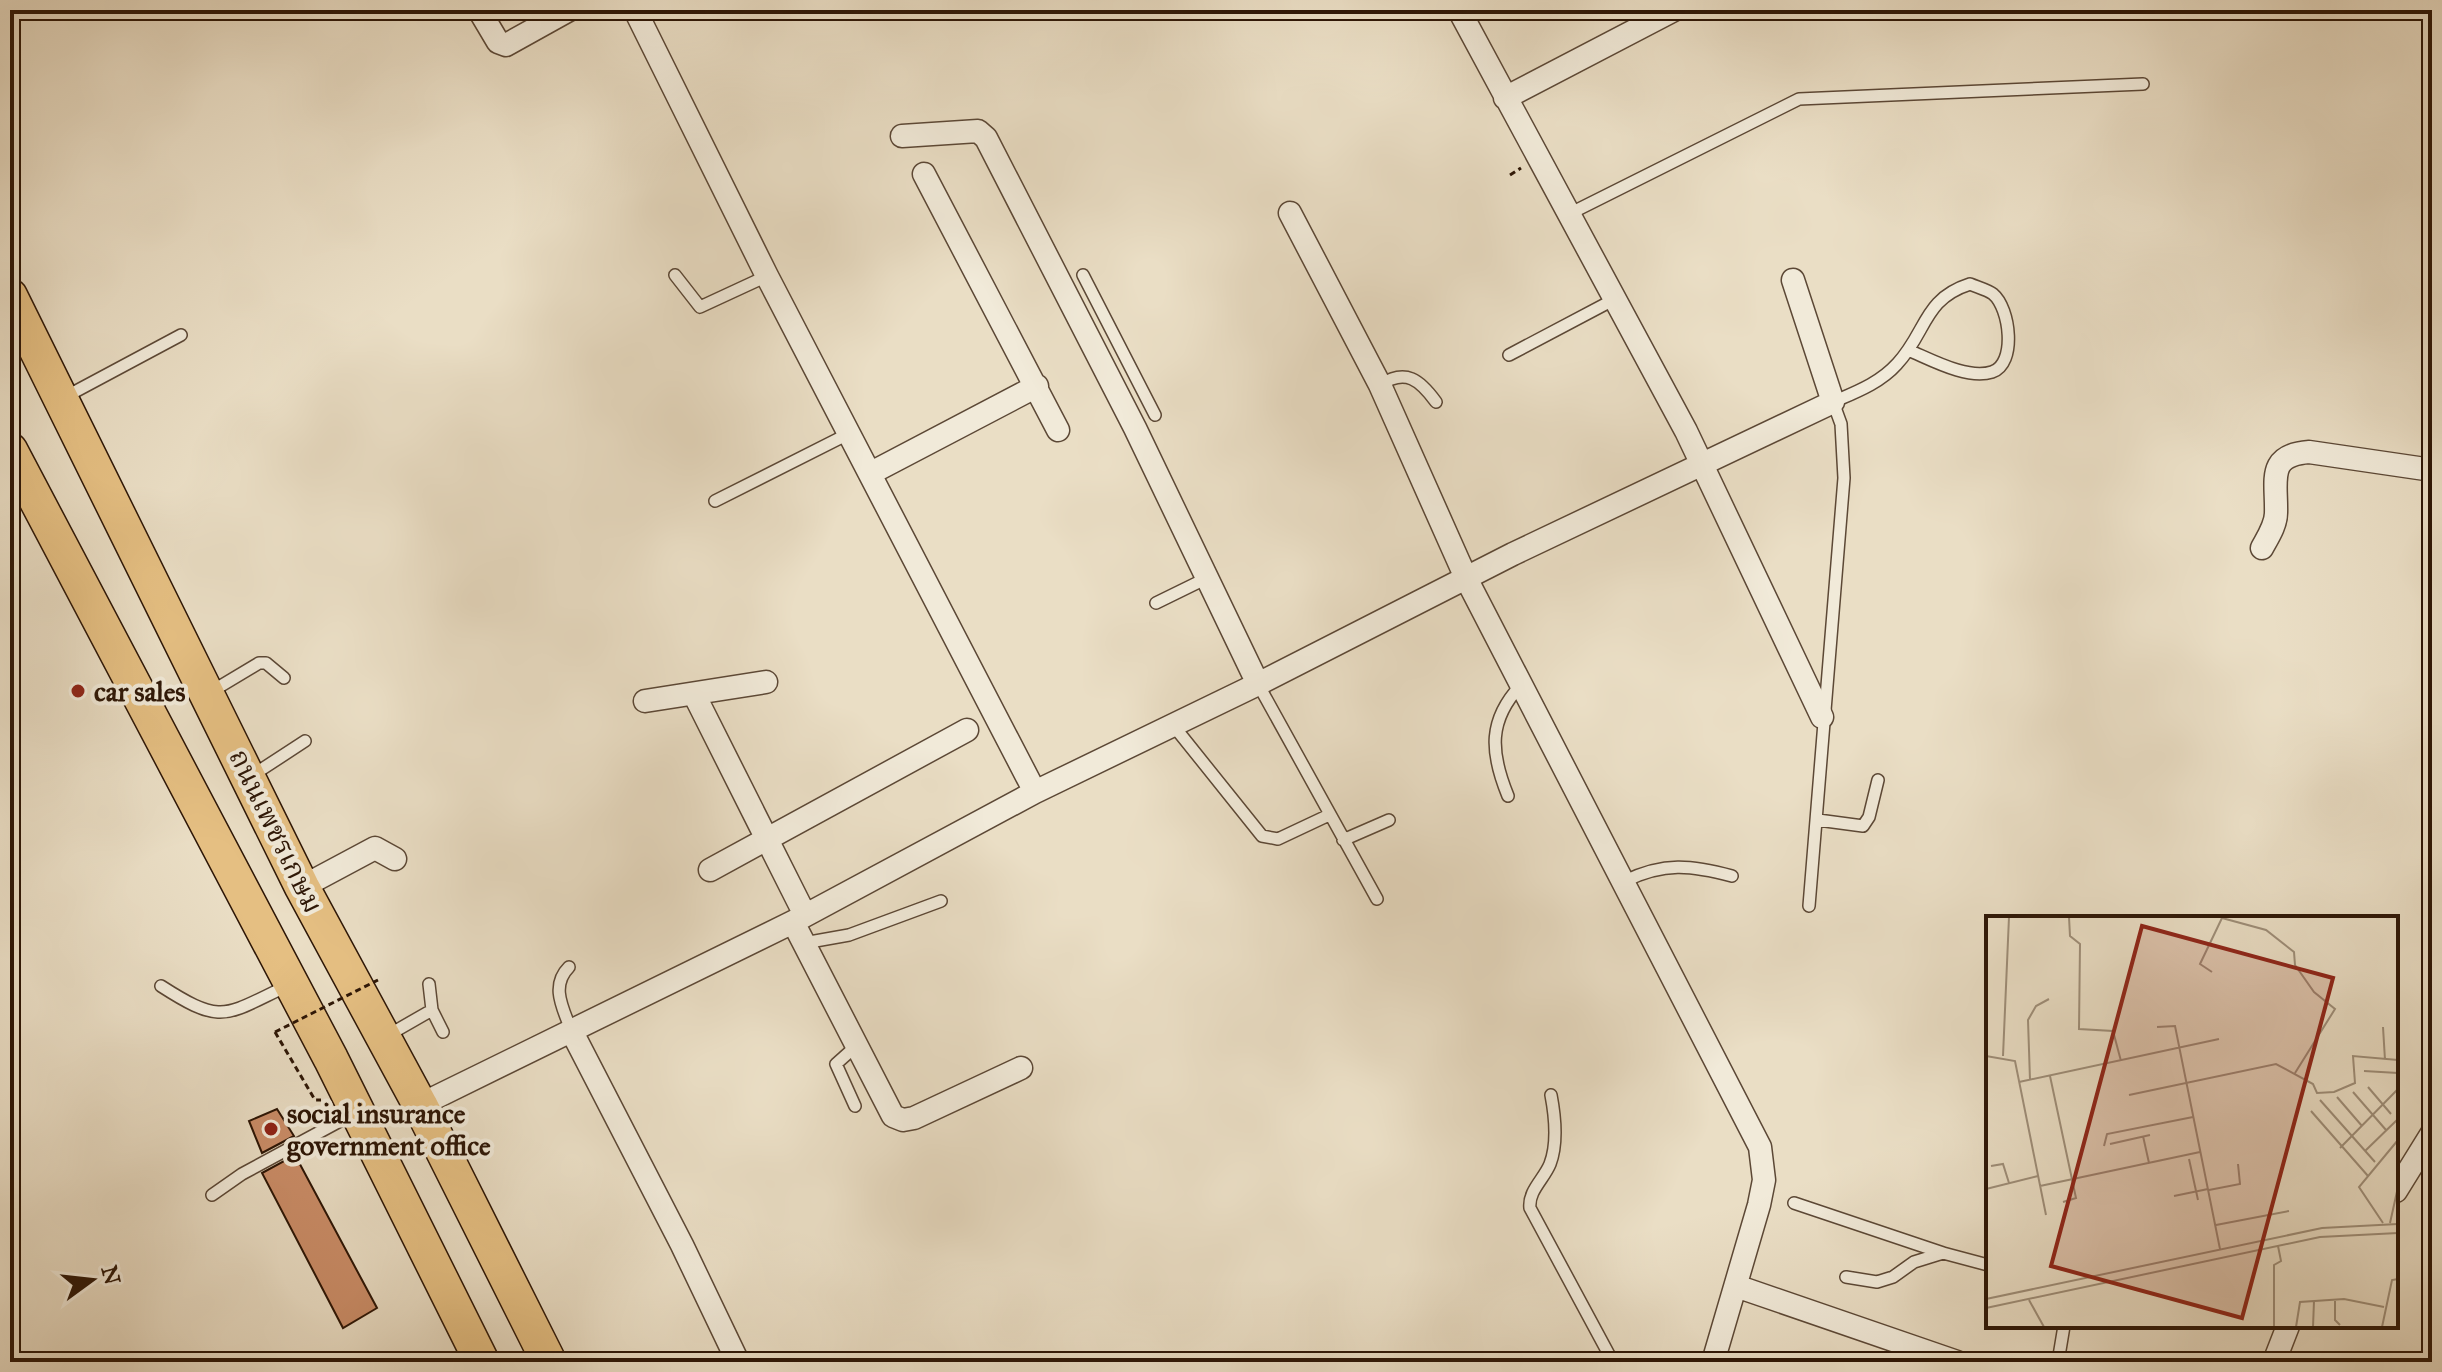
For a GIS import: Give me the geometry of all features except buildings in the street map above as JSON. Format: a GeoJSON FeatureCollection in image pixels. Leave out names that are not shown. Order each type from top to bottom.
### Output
{"type":"FeatureCollection","features":[{"type":"Feature","properties":{"kind":"main road","name":"ถนนเพชรเกษม"},"geometry":{"type":"LineString","coordinates":[[10,296],[302,887],[385,1037],[549,1362]]}},
{"type":"Feature","properties":{"kind":"main road","name":"ถนนเพชรเกษม"},"geometry":{"type":"LineString","coordinates":[[10,450],[291,984],[482,1362]]}},
{"type":"Feature","properties":{"kind":"street"},"geometry":{"type":"LineString","coordinates":[[479,10],[498,42],[506,45],[569,10]]}},
{"type":"Feature","properties":{"kind":"street"},"geometry":{"type":"LineString","coordinates":[[635,10],[767,276],[1035,792]]}},
{"type":"Feature","properties":{"kind":"street"},"geometry":{"type":"LineString","coordinates":[[1459,10],[1703,466],[1822,717]]}},
{"type":"Feature","properties":{"kind":"street"},"geometry":{"type":"LineString","coordinates":[[1505,98],[1674,10]]}},
{"type":"Feature","properties":{"kind":"street"},"geometry":{"type":"LineString","coordinates":[[902,136],[978,131],[986,138],[1110,379],[1258,684]]}},
{"type":"Feature","properties":{"kind":"street"},"geometry":{"type":"LineString","coordinates":[[924,174],[1058,430]]}},
{"type":"Feature","properties":{"kind":"street"},"geometry":{"type":"LineString","coordinates":[[1290,213],[1380,385],[1466,578],[1760,1147],[1764,1180],[1713,1362]]}},
{"type":"Feature","properties":{"kind":"street"},"geometry":{"type":"LineString","coordinates":[[420,1105],[798,918],[1035,792],[1258,684],[1466,578],[1833,402],[1793,280]]}},
{"type":"Feature","properties":{"kind":"street"},"geometry":{"type":"LineString","coordinates":[[871,473],[1037,386]]}},
{"type":"Feature","properties":{"kind":"street"},"geometry":{"type":"LineString","coordinates":[[2262,548],[2276,514],[2275,476],[2281,463],[2292,453],[2309,452],[2432,470]]}},
{"type":"Feature","properties":{"kind":"street"},"geometry":{"type":"LineString","coordinates":[[645,701],[695,696],[766,682]]}},
{"type":"Feature","properties":{"kind":"street"},"geometry":{"type":"LineString","coordinates":[[695,696],[765,837],[798,918],[804,943],[893,1116],[903,1120],[1021,1068]]}},
{"type":"Feature","properties":{"kind":"street"},"geometry":{"type":"LineString","coordinates":[[710,870],[765,837],[967,730]]}},
{"type":"Feature","properties":{"kind":"street"},"geometry":{"type":"LineString","coordinates":[[302,887],[375,848],[395,859]]}},
{"type":"Feature","properties":{"kind":"street"},"geometry":{"type":"LineString","coordinates":[[571,1030],[682,1245],[738,1362]]}},
{"type":"Feature","properties":{"kind":"street"},"geometry":{"type":"LineString","coordinates":[[2398,1188],[2432,1133]]}},
{"type":"Feature","properties":{"kind":"street"},"geometry":{"type":"LineString","coordinates":[[1736,1286],[1920,1356],[1957,1362]]}},
{"type":"Feature","properties":{"kind":"street"},"geometry":{"type":"LineString","coordinates":[[2274,1362],[2287,1328]]}},
{"type":"Feature","properties":{"kind":"lane"},"geometry":{"type":"LineString","coordinates":[[1569,214],[1799,99],[2143,84]]}},
{"type":"Feature","properties":{"kind":"lane"},"geometry":{"type":"LineString","coordinates":[[675,275],[700,307],[767,276]]}},
{"type":"Feature","properties":{"kind":"lane"},"geometry":{"type":"LineString","coordinates":[[1083,275],[1155,415]]}},
{"type":"Feature","properties":{"kind":"lane"},"geometry":{"type":"LineString","coordinates":[[1809,906],[1818,820],[1822,717],[1830,681],[1844,478],[1841,424],[1833,402],[1877,382],[1908,350],[1930,308],[1951,290],[1970,284],[1995,295],[2004,314],[2009,342],[2003,363],[1993,372],[1972,373],[1908,350]]}},
{"type":"Feature","properties":{"kind":"lane"},"geometry":{"type":"LineString","coordinates":[[1509,355],[1615,299]]}},
{"type":"Feature","properties":{"kind":"lane"},"geometry":{"type":"LineString","coordinates":[[61,399],[181,335]]}},
{"type":"Feature","properties":{"kind":"lane"},"geometry":{"type":"LineString","coordinates":[[1110,379],[1130,368]]}},
{"type":"Feature","properties":{"kind":"lane"},"geometry":{"type":"LineString","coordinates":[[1380,385],[1392,377],[1407,376],[1421,381],[1436,402]]}},
{"type":"Feature","properties":{"kind":"lane"},"geometry":{"type":"LineString","coordinates":[[715,501],[851,433]]}},
{"type":"Feature","properties":{"kind":"lane"},"geometry":{"type":"LineString","coordinates":[[1156,603],[1207,578]]}},
{"type":"Feature","properties":{"kind":"lane"},"geometry":{"type":"LineString","coordinates":[[208,693],[259,663],[266,663],[284,678]]}},
{"type":"Feature","properties":{"kind":"lane"},"geometry":{"type":"LineString","coordinates":[[1258,684],[1377,899]]}},
{"type":"Feature","properties":{"kind":"lane"},"geometry":{"type":"LineString","coordinates":[[1508,796],[1493,737],[1499,713],[1522,684]]}},
{"type":"Feature","properties":{"kind":"lane"},"geometry":{"type":"LineString","coordinates":[[1173,725],[1262,836],[1278,839],[1329,815]]}},
{"type":"Feature","properties":{"kind":"lane"},"geometry":{"type":"LineString","coordinates":[[249,777],[305,741]]}},
{"type":"Feature","properties":{"kind":"lane"},"geometry":{"type":"LineString","coordinates":[[1818,820],[1863,826],[1869,817],[1878,780]]}},
{"type":"Feature","properties":{"kind":"lane"},"geometry":{"type":"LineString","coordinates":[[1343,840],[1389,820]]}},
{"type":"Feature","properties":{"kind":"lane"},"geometry":{"type":"LineString","coordinates":[[1625,881],[1667,865],[1689,865],[1732,876]]}},
{"type":"Feature","properties":{"kind":"lane"},"geometry":{"type":"LineString","coordinates":[[804,943],[849,935],[941,901]]}},
{"type":"Feature","properties":{"kind":"lane"},"geometry":{"type":"LineString","coordinates":[[569,967],[559,981],[559,1000],[571,1030]]}},
{"type":"Feature","properties":{"kind":"lane"},"geometry":{"type":"LineString","coordinates":[[161,986],[211,1014],[232,1011],[291,984]]}},
{"type":"Feature","properties":{"kind":"lane"},"geometry":{"type":"LineString","coordinates":[[429,984],[432,1010],[443,1032]]}},
{"type":"Feature","properties":{"kind":"lane"},"geometry":{"type":"LineString","coordinates":[[385,1037],[432,1010]]}},
{"type":"Feature","properties":{"kind":"lane"},"geometry":{"type":"LineString","coordinates":[[855,1047],[836,1064],[855,1106]]}},
{"type":"Feature","properties":{"kind":"lane"},"geometry":{"type":"LineString","coordinates":[[1551,1095],[1555,1137],[1552,1160],[1530,1195],[1530,1208],[1613,1362]]}},
{"type":"Feature","properties":{"kind":"lane"},"geometry":{"type":"LineString","coordinates":[[212,1195],[355,1108]]}},
{"type":"Feature","properties":{"kind":"lane"},"geometry":{"type":"LineString","coordinates":[[1794,1203],[1986,1264]]}},
{"type":"Feature","properties":{"kind":"lane"},"geometry":{"type":"LineString","coordinates":[[1846,1277],[1877,1282],[1893,1277],[1914,1262],[1943,1253]]}},
{"type":"Feature","properties":{"kind":"lane"},"geometry":{"type":"LineString","coordinates":[[2058,1362],[2064,1328]]}},
{"type":"Feature","properties":{"kind":"path"},"geometry":{"type":"LineString","coordinates":[[355,1108],[315,1100],[275,1032],[378,980]]}},
{"type":"Feature","properties":{"kind":"place","name":"car sales"},"geometry":{"type":"Point","coordinates":[78,691]}},
{"type":"Feature","properties":{"kind":"place","name":"social insurance government office"},"geometry":{"type":"Point","coordinates":[271,1129]}}]}
